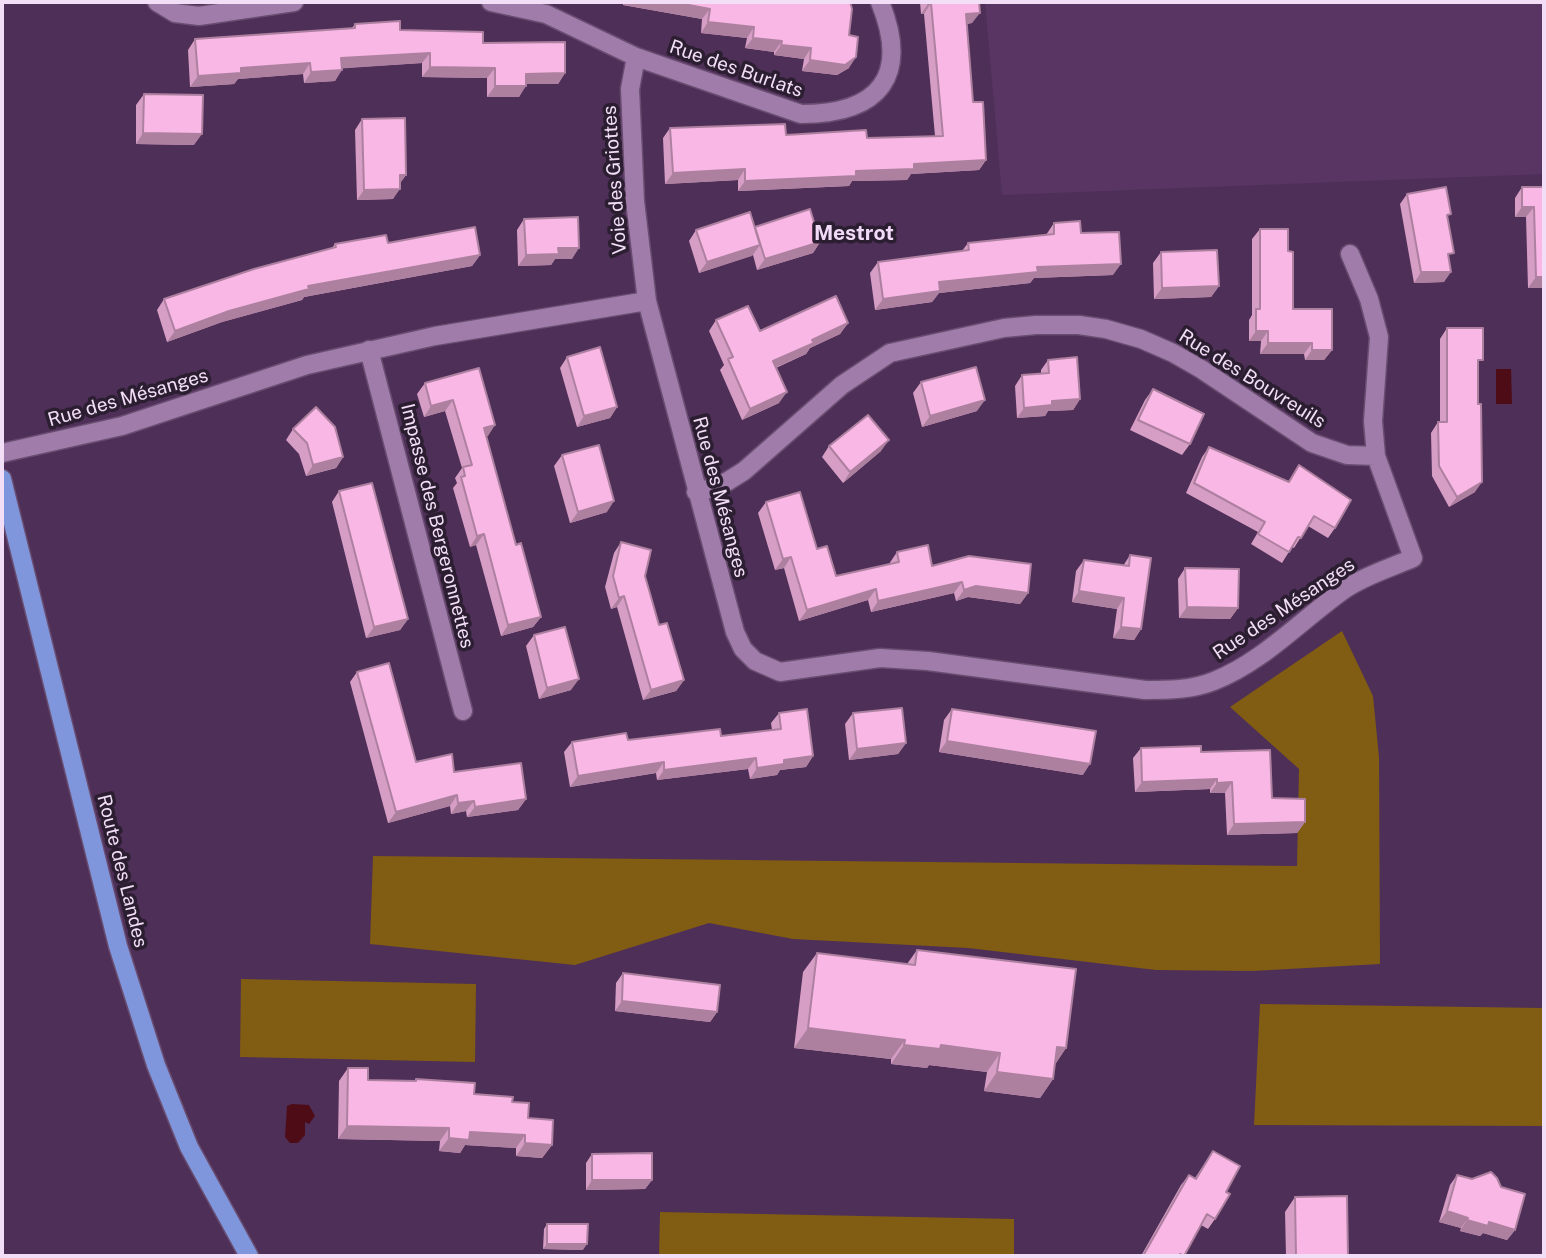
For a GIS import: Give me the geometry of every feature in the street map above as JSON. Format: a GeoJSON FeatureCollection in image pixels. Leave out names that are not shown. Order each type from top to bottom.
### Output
{"type":"FeatureCollection","features":[{"type":"Feature","properties":{"kind":"main road","name":"Route des Landes"},"geometry":{"type":"LineString","coordinates":[[2,481],[115,932],[156,1065],[190,1147],[248,1256]]}},
{"type":"Feature","properties":{"kind":"street"},"geometry":{"type":"LineString","coordinates":[[158,2],[174,13],[199,16],[294,2]]}},
{"type":"Feature","properties":{"kind":"street","name":"Rue des Burlats"},"geometry":{"type":"LineString","coordinates":[[491,2],[546,14],[636,57],[801,114],[824,114],[846,109],[870,97],[884,86],[893,55],[889,24],[880,2]]}},
{"type":"Feature","properties":{"kind":"street","name":"Voie des Griottes"},"geometry":{"type":"LineString","coordinates":[[636,57],[630,89],[635,201],[647,301]]}},
{"type":"Feature","properties":{"kind":"street"},"geometry":{"type":"LineString","coordinates":[[1350,254],[1369,299],[1379,337],[1373,421],[1376,456]]}},
{"type":"Feature","properties":{"kind":"street","name":"Rue des Mésanges"},"geometry":{"type":"LineString","coordinates":[[2,453],[122,426],[307,365],[435,336],[647,301],[735,632],[743,649],[755,661],[780,672],[880,658],[928,661],[1145,690],[1177,690],[1212,682],[1238,670],[1345,589],[1413,558],[1376,456]]}},
{"type":"Feature","properties":{"kind":"street","name":"Rue des Bouvreuils"},"geometry":{"type":"LineString","coordinates":[[696,492],[720,486],[744,471],[842,386],[890,353],[1004,328],[1036,325],[1079,325],[1141,339],[1201,369],[1312,443],[1347,455],[1376,456]]}},
{"type":"Feature","properties":{"kind":"street","name":"Impasse des Bergeronnettes"},"geometry":{"type":"LineString","coordinates":[[369,351],[463,711]]}},
{"type":"Feature","properties":{"kind":"shaded area"},"geometry":{"type":"Polygon","coordinates":[[[985,2],[1544,2],[1544,174],[1002,195],[985,2]]]}},
{"type":"Feature","properties":{"kind":"shaded area"},"geometry":{"type":"Polygon","coordinates":[[[1496,369],[1511,369],[1512,404],[1496,404],[1496,369]]]}},
{"type":"Feature","properties":{"kind":"shaded area"},"geometry":{"type":"Polygon","coordinates":[[[1342,631],[1373,696],[1379,757],[1380,964],[1252,971],[1156,970],[968,948],[793,939],[709,923],[575,965],[370,944],[373,856],[1297,866],[1299,769],[1230,707],[1342,631]]]}},
{"type":"Feature","properties":{"kind":"shaded area"},"geometry":{"type":"Polygon","coordinates":[[[241,979],[476,984],[475,1062],[240,1057],[241,979]]]}},
{"type":"Feature","properties":{"kind":"shaded area"},"geometry":{"type":"Polygon","coordinates":[[[1260,1004],[1544,1008],[1544,1126],[1254,1125],[1260,1004]]]}},
{"type":"Feature","properties":{"kind":"shaded area"},"geometry":{"type":"Polygon","coordinates":[[[309,1105],[315,1116],[309,1124],[305,1122],[305,1135],[298,1143],[290,1143],[285,1137],[287,1106],[309,1105]]]}},
{"type":"Feature","properties":{"kind":"shaded area"},"geometry":{"type":"Polygon","coordinates":[[[660,1212],[1014,1219],[1014,1256],[659,1256],[660,1212]]]}},
{"type":"Feature","properties":{"kind":"building"},"geometry":{"type":"Polygon","coordinates":[[[673,2],[850,2],[852,9],[849,35],[858,37],[856,57],[845,65],[810,60],[811,48],[781,45],[782,41],[753,38],[754,27],[708,22],[710,9],[673,2]]]}},
{"type":"Feature","properties":{"kind":"building"},"geometry":{"type":"Polygon","coordinates":[[[928,2],[979,2],[980,13],[966,14],[973,102],[983,102],[986,160],[914,164],[914,169],[856,171],[856,176],[745,181],[745,169],[673,173],[670,128],[785,124],[786,135],[866,130],[867,138],[943,136],[931,3],[928,2]]]}},
{"type":"Feature","properties":{"kind":"building"},"geometry":{"type":"Polygon","coordinates":[[[400,21],[400,30],[483,32],[483,43],[565,42],[565,73],[526,74],[526,86],[495,86],[495,68],[430,67],[430,53],[341,58],[342,70],[311,72],[310,63],[241,68],[241,73],[198,76],[195,39],[355,28],[355,24],[400,21]]]}},
{"type":"Feature","properties":{"kind":"building"},"geometry":{"type":"Polygon","coordinates":[[[144,94],[203,95],[202,134],[143,133],[144,94]]]}},
{"type":"Feature","properties":{"kind":"building"},"geometry":{"type":"Polygon","coordinates":[[[405,118],[406,175],[400,175],[400,189],[364,190],[362,119],[405,118]]]}},
{"type":"Feature","properties":{"kind":"building"},"geometry":{"type":"Polygon","coordinates":[[[1446,187],[1451,214],[1447,215],[1454,253],[1448,254],[1451,272],[1421,272],[1407,194],[1446,187]]]}},
{"type":"Feature","properties":{"kind":"building"},"geometry":{"type":"Polygon","coordinates":[[[1522,187],[1544,187],[1544,277],[1536,277],[1534,207],[1522,207],[1522,187]]]}},
{"type":"Feature","properties":{"kind":"building"},"geometry":{"type":"Polygon","coordinates":[[[810,209],[820,242],[765,259],[755,227],[810,209]]]}},
{"type":"Feature","properties":{"kind":"building"},"geometry":{"type":"Polygon","coordinates":[[[750,212],[760,245],[707,262],[696,230],[750,212]]]}},
{"type":"Feature","properties":{"kind":"building"},"geometry":{"type":"Polygon","coordinates":[[[578,217],[579,248],[558,248],[559,254],[526,255],[524,219],[578,217]]]}},
{"type":"Feature","properties":{"kind":"building"},"geometry":{"type":"Polygon","coordinates":[[[1080,221],[1081,233],[1119,232],[1121,264],[1037,267],[1038,272],[939,282],[940,291],[883,299],[878,262],[969,250],[968,243],[1054,234],[1054,223],[1080,221]]]}},
{"type":"Feature","properties":{"kind":"building"},"geometry":{"type":"Polygon","coordinates":[[[475,227],[480,255],[308,286],[309,289],[229,311],[175,331],[164,299],[254,269],[336,247],[335,244],[386,235],[388,243],[475,227]]]}},
{"type":"Feature","properties":{"kind":"building"},"geometry":{"type":"Polygon","coordinates":[[[1260,229],[1288,229],[1288,251],[1293,252],[1293,309],[1332,309],[1332,350],[1312,350],[1312,343],[1268,343],[1268,331],[1256,331],[1256,309],[1260,309],[1260,229]]]}},
{"type":"Feature","properties":{"kind":"building"},"geometry":{"type":"Polygon","coordinates":[[[1217,250],[1219,286],[1162,288],[1161,252],[1217,250]]]}},
{"type":"Feature","properties":{"kind":"building"},"geometry":{"type":"Polygon","coordinates":[[[836,296],[848,323],[812,340],[814,343],[773,361],[787,392],[750,409],[728,359],[733,357],[716,320],[748,306],[760,331],[836,296]]]}},
{"type":"Feature","properties":{"kind":"building"},"geometry":{"type":"Polygon","coordinates":[[[1447,328],[1483,328],[1483,360],[1478,360],[1482,482],[1457,497],[1439,466],[1438,422],[1447,422],[1447,328]]]}},
{"type":"Feature","properties":{"kind":"building"},"geometry":{"type":"Polygon","coordinates":[[[600,347],[617,407],[584,416],[567,357],[600,347]]]}},
{"type":"Feature","properties":{"kind":"building"},"geometry":{"type":"Polygon","coordinates":[[[1077,357],[1080,399],[1052,401],[1052,405],[1024,408],[1022,375],[1049,373],[1048,360],[1077,357]]]}},
{"type":"Feature","properties":{"kind":"building"},"geometry":{"type":"Polygon","coordinates":[[[976,367],[985,400],[930,416],[921,382],[976,367]]]}},
{"type":"Feature","properties":{"kind":"building"},"geometry":{"type":"Polygon","coordinates":[[[479,368],[495,425],[484,428],[516,545],[521,543],[541,617],[508,625],[484,534],[477,536],[461,477],[465,476],[463,467],[472,465],[453,400],[431,406],[425,383],[479,368]]]}},
{"type":"Feature","properties":{"kind":"building"},"geometry":{"type":"Polygon","coordinates":[[[1153,389],[1204,414],[1190,444],[1138,420],[1153,389]]]}},
{"type":"Feature","properties":{"kind":"building"},"geometry":{"type":"Polygon","coordinates":[[[316,407],[335,427],[343,457],[313,465],[307,443],[293,429],[316,407]]]}},
{"type":"Feature","properties":{"kind":"building"},"geometry":{"type":"Polygon","coordinates":[[[868,415],[889,440],[850,472],[829,446],[868,415]]]}},
{"type":"Feature","properties":{"kind":"building"},"geometry":{"type":"Polygon","coordinates":[[[599,445],[614,501],[578,512],[562,455],[599,445]]]}},
{"type":"Feature","properties":{"kind":"building"},"geometry":{"type":"Polygon","coordinates":[[[1209,447],[1289,482],[1299,465],[1351,500],[1335,528],[1314,516],[1289,552],[1258,534],[1265,522],[1194,483],[1209,447]]]}},
{"type":"Feature","properties":{"kind":"building"},"geometry":{"type":"Polygon","coordinates":[[[372,483],[408,619],[374,627],[339,491],[372,483]]]}},
{"type":"Feature","properties":{"kind":"building"},"geometry":{"type":"Polygon","coordinates":[[[800,492],[817,549],[827,546],[836,576],[899,562],[897,552],[928,545],[932,566],[969,556],[1031,564],[1028,593],[976,586],[964,590],[962,582],[878,601],[876,589],[807,610],[791,557],[783,559],[766,502],[800,492]]]}},
{"type":"Feature","properties":{"kind":"building"},"geometry":{"type":"Polygon","coordinates":[[[621,542],[651,550],[645,576],[659,625],[667,623],[684,680],[651,690],[624,596],[619,598],[613,576],[621,542]]]}},
{"type":"Feature","properties":{"kind":"building"},"geometry":{"type":"Polygon","coordinates":[[[1130,555],[1151,558],[1141,629],[1121,627],[1124,598],[1079,591],[1084,560],[1129,566],[1130,555]]]}},
{"type":"Feature","properties":{"kind":"building"},"geometry":{"type":"Polygon","coordinates":[[[1185,568],[1239,569],[1238,608],[1187,607],[1185,568]]]}},
{"type":"Feature","properties":{"kind":"building"},"geometry":{"type":"Polygon","coordinates":[[[565,627],[579,679],[547,688],[534,635],[565,627]]]}},
{"type":"Feature","properties":{"kind":"building"},"geometry":{"type":"Polygon","coordinates":[[[389,663],[416,762],[452,754],[454,772],[521,763],[526,799],[475,807],[474,801],[458,803],[457,795],[396,812],[357,672],[389,663]]]}},
{"type":"Feature","properties":{"kind":"building"},"geometry":{"type":"Polygon","coordinates":[[[902,708],[906,743],[857,749],[853,713],[902,708]]]}},
{"type":"Feature","properties":{"kind":"building"},"geometry":{"type":"Polygon","coordinates":[[[807,709],[813,756],[784,760],[784,764],[757,768],[756,758],[664,770],[664,762],[578,776],[572,742],[626,733],[628,740],[720,729],[721,736],[781,729],[779,713],[807,709]]]}},
{"type":"Feature","properties":{"kind":"building"},"geometry":{"type":"Polygon","coordinates":[[[952,709],[1096,731],[1090,764],[947,741],[952,709]]]}},
{"type":"Feature","properties":{"kind":"building"},"geometry":{"type":"Polygon","coordinates":[[[1201,746],[1201,752],[1270,750],[1272,798],[1305,799],[1305,822],[1234,824],[1232,782],[1217,783],[1217,779],[1142,782],[1141,748],[1201,746]]]}},
{"type":"Feature","properties":{"kind":"building"},"geometry":{"type":"Polygon","coordinates":[[[917,950],[1076,969],[1066,1048],[1057,1047],[1053,1079],[997,1072],[1000,1053],[941,1045],[940,1049],[904,1045],[905,1040],[808,1028],[817,953],[915,965],[917,950]]]}},
{"type":"Feature","properties":{"kind":"building"},"geometry":{"type":"Polygon","coordinates":[[[623,973],[720,985],[717,1012],[622,1001],[623,973]]]}},
{"type":"Feature","properties":{"kind":"building"},"geometry":{"type":"Polygon","coordinates":[[[348,1068],[368,1068],[368,1080],[416,1079],[475,1083],[474,1094],[513,1097],[512,1102],[529,1103],[528,1118],[553,1120],[552,1145],[525,1143],[525,1135],[470,1132],[469,1140],[449,1138],[449,1128],[347,1126],[348,1068]]]}},
{"type":"Feature","properties":{"kind":"building"},"geometry":{"type":"Polygon","coordinates":[[[1213,1151],[1240,1166],[1226,1192],[1230,1194],[1215,1219],[1207,1214],[1184,1256],[1143,1256],[1189,1175],[1196,1179],[1213,1151]]]}},
{"type":"Feature","properties":{"kind":"building"},"geometry":{"type":"Polygon","coordinates":[[[652,1153],[652,1180],[592,1180],[592,1154],[652,1153]]]}},
{"type":"Feature","properties":{"kind":"building"},"geometry":{"type":"Polygon","coordinates":[[[1491,1172],[1501,1187],[1525,1194],[1515,1230],[1489,1222],[1488,1226],[1447,1211],[1457,1175],[1472,1179],[1491,1172]]]}},
{"type":"Feature","properties":{"kind":"building"},"geometry":{"type":"Polygon","coordinates":[[[1347,1196],[1348,1256],[1296,1256],[1295,1197],[1347,1196]]]}},
{"type":"Feature","properties":{"kind":"building"},"geometry":{"type":"Polygon","coordinates":[[[547,1224],[588,1224],[587,1244],[547,1244],[547,1224]]]}},
{"type":"Feature","properties":{"kind":"district","name":"Mestrot"},"geometry":{"type":"Point","coordinates":[854,234]}}]}
